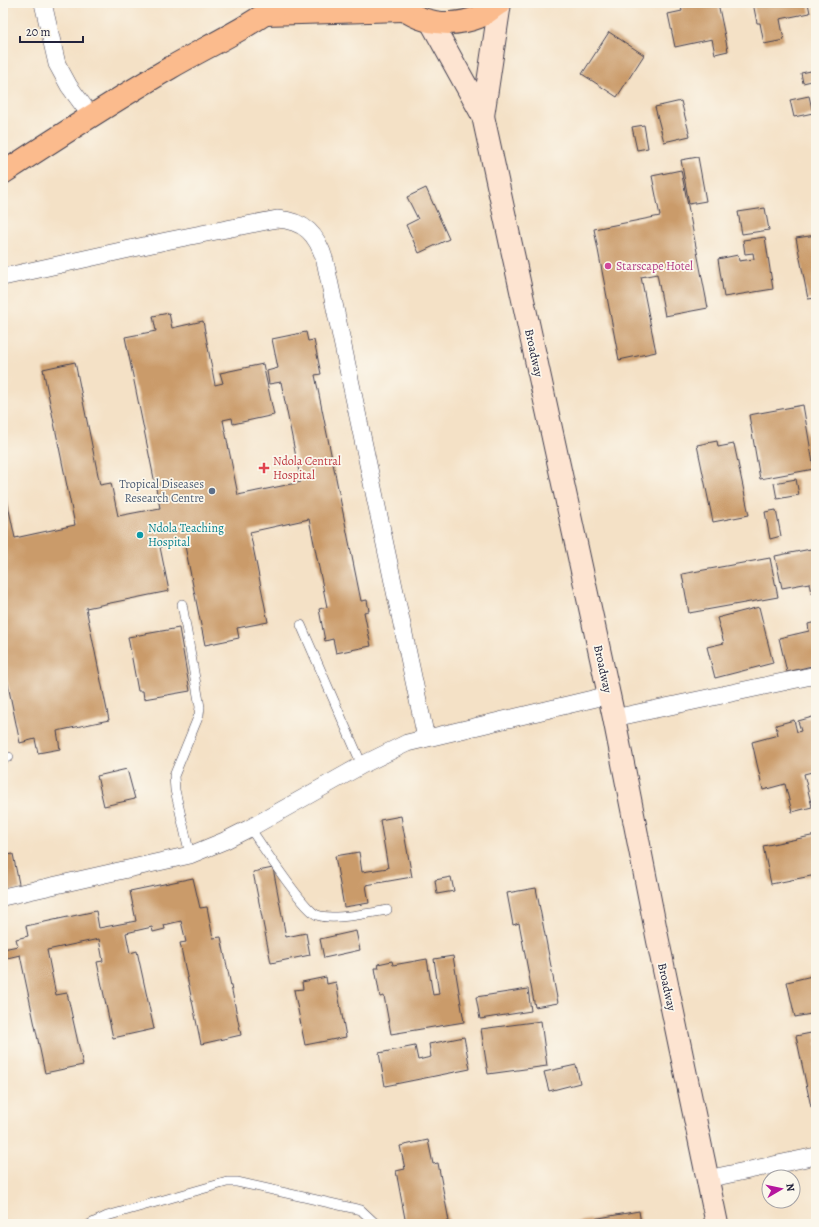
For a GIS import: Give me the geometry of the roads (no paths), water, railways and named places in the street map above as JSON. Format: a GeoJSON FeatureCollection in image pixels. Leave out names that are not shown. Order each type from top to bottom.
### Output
{"type":"FeatureCollection","features":[{"type":"Feature","properties":{"kind":"highway"},"geometry":{"type":"LineString","coordinates":[[3,173],[91,116],[273,8],[400,6],[417,17],[431,22],[456,23],[480,16],[500,3]]}},
{"type":"Feature","properties":{"kind":"main road"},"geometry":{"type":"LineString","coordinates":[[483,116],[500,3]]}},
{"type":"Feature","properties":{"kind":"main road"},"geometry":{"type":"LineString","coordinates":[[431,22],[483,116]]}},
{"type":"Feature","properties":{"kind":"main road","name":"Broadway"},"geometry":{"type":"LineString","coordinates":[[483,116],[614,718],[658,941],[717,1224]]}},
{"type":"Feature","properties":{"kind":"street"},"geometry":{"type":"LineString","coordinates":[[43,3],[57,64],[68,86],[91,116]]}},
{"type":"Feature","properties":{"kind":"street"},"geometry":{"type":"LineString","coordinates":[[3,277],[166,241],[277,219],[289,220],[302,225],[313,234],[321,246],[325,260],[426,738]]}},
{"type":"Feature","properties":{"kind":"street"},"geometry":{"type":"LineString","coordinates":[[614,718],[816,675]]}},
{"type":"Feature","properties":{"kind":"street"},"geometry":{"type":"LineString","coordinates":[[3,898],[190,855],[250,828],[392,749],[426,738],[609,696]]}},
{"type":"Feature","properties":{"kind":"street"},"geometry":{"type":"LineString","coordinates":[[707,1179],[816,1156]]}},
{"type":"Feature","properties":{"kind":"lane"},"geometry":{"type":"LineString","coordinates":[[182,604],[200,707],[199,715],[174,776],[190,855]]}},
{"type":"Feature","properties":{"kind":"lane"},"geometry":{"type":"LineString","coordinates":[[301,625],[362,765]]}},
{"type":"Feature","properties":{"kind":"lane"},"geometry":{"type":"LineString","coordinates":[[250,828],[304,905],[317,915],[355,915],[387,910]]}},
{"type":"Feature","properties":{"kind":"lane"},"geometry":{"type":"LineString","coordinates":[[90,1224],[106,1216],[227,1182],[237,1182],[361,1210],[376,1224]]}},
{"type":"Feature","properties":{"kind":"place","name":"Starscape Hotel"},"geometry":{"type":"Point","coordinates":[608,266]}},
{"type":"Feature","properties":{"kind":"place","name":"Ndola Central Hospital"},"geometry":{"type":"Point","coordinates":[264,468]}},
{"type":"Feature","properties":{"kind":"place","name":"Tropical Diseases Research Centre"},"geometry":{"type":"Point","coordinates":[212,491]}},
{"type":"Feature","properties":{"kind":"place","name":"Ndola Teaching Hospital"},"geometry":{"type":"Point","coordinates":[140,535]}}]}
